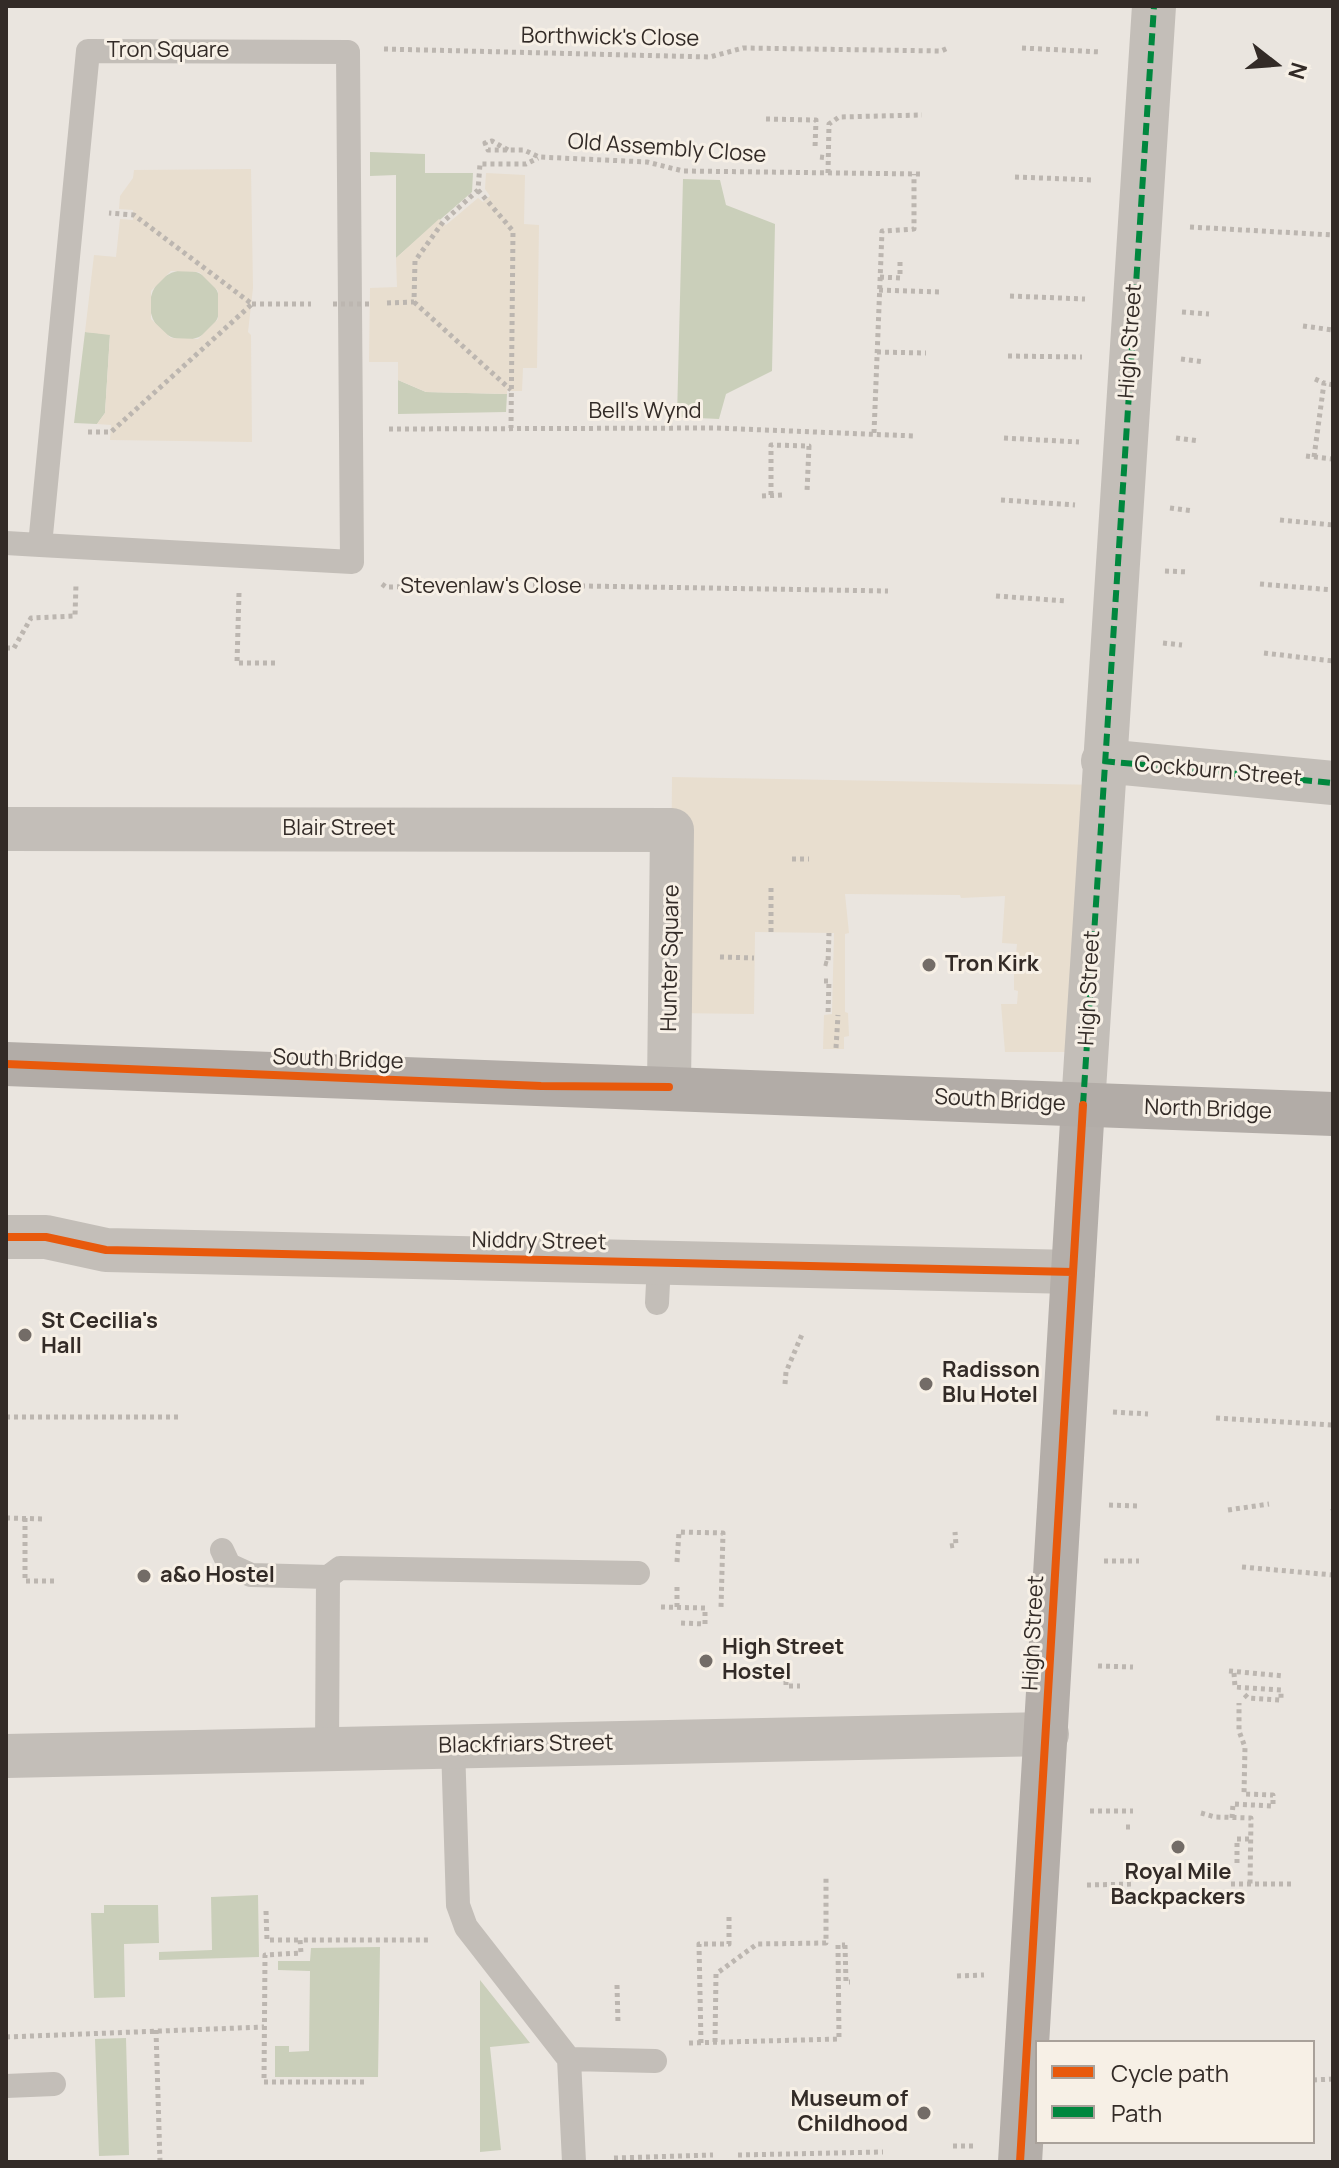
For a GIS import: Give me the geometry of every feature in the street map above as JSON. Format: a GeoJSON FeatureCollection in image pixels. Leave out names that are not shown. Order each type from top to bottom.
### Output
{"type":"FeatureCollection","features":[{"type":"Feature","properties":{"kind":"main road","name":"South Bridge"},"geometry":{"type":"LineString","coordinates":[[6,1064],[1083,1105]]}},
{"type":"Feature","properties":{"kind":"main road","name":"North Bridge"},"geometry":{"type":"LineString","coordinates":[[1083,1105],[1333,1114]]}},
{"type":"Feature","properties":{"kind":"street","name":"High Street"},"geometry":{"type":"LineString","coordinates":[[1020,2162],[1103,761],[1154,6]]}},
{"type":"Feature","properties":{"kind":"street","name":"Cockburn Street"},"geometry":{"type":"LineString","coordinates":[[1103,761],[1333,783]]}},
{"type":"Feature","properties":{"kind":"street","name":"Blair Street"},"geometry":{"type":"LineString","coordinates":[[6,829],[672,830]]}},
{"type":"Feature","properties":{"kind":"street","name":"Hunter Square"},"geometry":{"type":"LineString","coordinates":[[669,1087],[672,830]]}},
{"type":"Feature","properties":{"kind":"street","name":"Niddry Street"},"geometry":{"type":"LineString","coordinates":[[6,1237],[46,1237],[106,1250],[658,1283],[1073,1272]]}},
{"type":"Feature","properties":{"kind":"street","name":"Blackfriars Street"},"geometry":{"type":"LineString","coordinates":[[6,1756],[1047,1734]]}},
{"type":"Feature","properties":{"kind":"lane","name":"Tron Square"},"geometry":{"type":"LineString","coordinates":[[40,545],[88,51],[348,52],[352,562]]}},
{"type":"Feature","properties":{"kind":"lane"},"geometry":{"type":"LineString","coordinates":[[6,543],[352,562]]}},
{"type":"Feature","properties":{"kind":"lane"},"geometry":{"type":"LineString","coordinates":[[222,1550],[229,1565],[251,1575],[328,1577],[340,1568],[638,1573]]}},
{"type":"Feature","properties":{"kind":"lane"},"geometry":{"type":"LineString","coordinates":[[327,1749],[328,1577]]}},
{"type":"Feature","properties":{"kind":"lane"},"geometry":{"type":"LineString","coordinates":[[453,1746],[456,1892],[466,1927],[569,2059],[568,2161]]}},
{"type":"Feature","properties":{"kind":"lane"},"geometry":{"type":"LineString","coordinates":[[569,2059],[655,2061]]}},
{"type":"Feature","properties":{"kind":"lane"},"geometry":{"type":"LineString","coordinates":[[6,2086],[54,2084]]}},
{"type":"Feature","properties":{"kind":"path"},"geometry":{"type":"LineString","coordinates":[[1022,48],[1151,54]]}},
{"type":"Feature","properties":{"kind":"path"},"geometry":{"type":"LineString","coordinates":[[828,173],[829,124],[839,117],[922,115]]}},
{"type":"Feature","properties":{"kind":"path"},"geometry":{"type":"LineString","coordinates":[[766,119],[816,120],[815,148]]}},
{"type":"Feature","properties":{"kind":"path"},"geometry":{"type":"LineString","coordinates":[[414,302],[415,261],[443,222],[478,190],[480,164],[526,164],[539,157]]}},
{"type":"Feature","properties":{"kind":"path"},"geometry":{"type":"LineString","coordinates":[[820,157],[828,158]]}},
{"type":"Feature","properties":{"kind":"path"},"geometry":{"type":"LineString","coordinates":[[1015,177],[1142,182]]}},
{"type":"Feature","properties":{"kind":"path"},"geometry":{"type":"LineString","coordinates":[[478,190],[513,231],[511,428]]}},
{"type":"Feature","properties":{"kind":"path"},"geometry":{"type":"LineString","coordinates":[[99,212],[134,215],[252,304],[414,302],[512,391]]}},
{"type":"Feature","properties":{"kind":"path"},"geometry":{"type":"LineString","coordinates":[[1242,230],[1333,235]]}},
{"type":"Feature","properties":{"kind":"path"},"geometry":{"type":"LineString","coordinates":[[874,433],[880,277],[900,278],[900,260]]}},
{"type":"Feature","properties":{"kind":"path"},"geometry":{"type":"LineString","coordinates":[[879,290],[940,292]]}},
{"type":"Feature","properties":{"kind":"path"},"geometry":{"type":"LineString","coordinates":[[1010,296],[1134,301]]}},
{"type":"Feature","properties":{"kind":"path"},"geometry":{"type":"LineString","coordinates":[[111,432],[252,304]]}},
{"type":"Feature","properties":{"kind":"path"},"geometry":{"type":"LineString","coordinates":[[1303,326],[1333,330]]}},
{"type":"Feature","properties":{"kind":"path"},"geometry":{"type":"LineString","coordinates":[[877,352],[926,353]]}},
{"type":"Feature","properties":{"kind":"path"},"geometry":{"type":"LineString","coordinates":[[1008,356],[1130,359]]}},
{"type":"Feature","properties":{"kind":"path"},"geometry":{"type":"LineString","coordinates":[[1315,379],[1333,385]]}},
{"type":"Feature","properties":{"kind":"path"},"geometry":{"type":"LineString","coordinates":[[1314,457],[1324,383]]}},
{"type":"Feature","properties":{"kind":"path"},"geometry":{"type":"LineString","coordinates":[[1004,438],[1125,444]]}},
{"type":"Feature","properties":{"kind":"path"},"geometry":{"type":"LineString","coordinates":[[771,495],[771,445],[809,446],[807,492]]}},
{"type":"Feature","properties":{"kind":"path"},"geometry":{"type":"LineString","coordinates":[[1306,456],[1333,459]]}},
{"type":"Feature","properties":{"kind":"path"},"geometry":{"type":"LineString","coordinates":[[762,496],[783,495]]}},
{"type":"Feature","properties":{"kind":"path"},"geometry":{"type":"LineString","coordinates":[[1001,500],[1120,509]]}},
{"type":"Feature","properties":{"kind":"path"},"geometry":{"type":"LineString","coordinates":[[1280,520],[1333,525]]}},
{"type":"Feature","properties":{"kind":"path"},"geometry":{"type":"LineString","coordinates":[[6,648],[14,648],[31,618],[75,616],[78,547]]}},
{"type":"Feature","properties":{"kind":"path"},"geometry":{"type":"LineString","coordinates":[[240,556],[237,663],[277,663]]}},
{"type":"Feature","properties":{"kind":"path"},"geometry":{"type":"LineString","coordinates":[[1260,584],[1333,590]]}},
{"type":"Feature","properties":{"kind":"path"},"geometry":{"type":"LineString","coordinates":[[996,596],[1113,621]]}},
{"type":"Feature","properties":{"kind":"path"},"geometry":{"type":"LineString","coordinates":[[1264,653],[1333,661]]}},
{"type":"Feature","properties":{"kind":"path"},"geometry":{"type":"LineString","coordinates":[[792,859],[809,859]]}},
{"type":"Feature","properties":{"kind":"path"},"geometry":{"type":"LineString","coordinates":[[771,886],[771,932]]}},
{"type":"Feature","properties":{"kind":"path"},"geometry":{"type":"LineString","coordinates":[[824,963],[828,964],[829,933]]}},
{"type":"Feature","properties":{"kind":"path"},"geometry":{"type":"LineString","coordinates":[[824,981],[829,981],[828,1015]]}},
{"type":"Feature","properties":{"kind":"path"},"geometry":{"type":"LineString","coordinates":[[836,1049],[838,1015]]}},
{"type":"Feature","properties":{"kind":"path"},"geometry":{"type":"LineString","coordinates":[[785,1384],[786,1372],[803,1332]]}},
{"type":"Feature","properties":{"kind":"path"},"geometry":{"type":"LineString","coordinates":[[6,1417],[179,1417]]}},
{"type":"Feature","properties":{"kind":"path"},"geometry":{"type":"LineString","coordinates":[[1216,1418],[1333,1425]]}},
{"type":"Feature","properties":{"kind":"path"},"geometry":{"type":"LineString","coordinates":[[1228,1510],[1269,1504]]}},
{"type":"Feature","properties":{"kind":"path"},"geometry":{"type":"LineString","coordinates":[[6,1518],[45,1519]]}},
{"type":"Feature","properties":{"kind":"path"},"geometry":{"type":"LineString","coordinates":[[25,1518],[25,1581],[54,1581]]}},
{"type":"Feature","properties":{"kind":"path"},"geometry":{"type":"LineString","coordinates":[[677,1560],[679,1532],[723,1533],[721,1608]]}},
{"type":"Feature","properties":{"kind":"path"},"geometry":{"type":"LineString","coordinates":[[950,1546],[956,1545],[955,1532]]}},
{"type":"Feature","properties":{"kind":"path"},"geometry":{"type":"LineString","coordinates":[[1242,1567],[1333,1575]]}},
{"type":"Feature","properties":{"kind":"path"},"geometry":{"type":"LineString","coordinates":[[680,1623],[705,1624],[705,1608],[695,1608]]}},
{"type":"Feature","properties":{"kind":"path"},"geometry":{"type":"LineString","coordinates":[[1243,1693],[1248,1698],[1281,1700],[1281,1690],[1235,1687],[1232,1672],[1284,1676]]}},
{"type":"Feature","properties":{"kind":"path"},"geometry":{"type":"LineString","coordinates":[[1232,1818],[1233,1804],[1273,1806],[1273,1795],[1244,1794],[1245,1747],[1239,1731],[1239,1703]]}},
{"type":"Feature","properties":{"kind":"path"},"geometry":{"type":"LineString","coordinates":[[1201,1813],[1251,1818],[1250,1884]]}},
{"type":"Feature","properties":{"kind":"path"},"geometry":{"type":"LineString","coordinates":[[1237,1863],[1237,1839],[1251,1839]]}},
{"type":"Feature","properties":{"kind":"path"},"geometry":{"type":"LineString","coordinates":[[715,2042],[716,1974],[757,1944],[826,1943],[826,1877]]}},
{"type":"Feature","properties":{"kind":"path"},"geometry":{"type":"LineString","coordinates":[[1231,1884],[1291,1884]]}},
{"type":"Feature","properties":{"kind":"path"},"geometry":{"type":"LineString","coordinates":[[266,1911],[267,1940],[448,1940],[466,1927]]}},
{"type":"Feature","properties":{"kind":"path"},"geometry":{"type":"LineString","coordinates":[[701,2043],[699,1944],[729,1944],[729,1916]]}},
{"type":"Feature","properties":{"kind":"path"},"geometry":{"type":"LineString","coordinates":[[300,1940],[301,1953],[265,1955],[264,2082],[364,2082]]}},
{"type":"Feature","properties":{"kind":"path"},"geometry":{"type":"LineString","coordinates":[[747,2041],[839,2039],[838,1945],[845,1945],[846,1982],[850,1982]]}},
{"type":"Feature","properties":{"kind":"path"},"geometry":{"type":"LineString","coordinates":[[6,2037],[264,2027]]}},
{"type":"Feature","properties":{"kind":"path"},"geometry":{"type":"LineString","coordinates":[[156,2030],[160,2162]]}},
{"type":"Feature","properties":{"kind":"path"},"geometry":{"type":"LineString","coordinates":[[738,2155],[883,2152]]}},
{"type":"Feature","properties":{"kind":"path"},"geometry":{"type":"LineString","coordinates":[[568,2161],[713,2155]]}},
{"type":"Feature","properties":{"kind":"green space"},"geometry":{"type":"Polygon","coordinates":[[[370,152],[425,154],[425,173],[473,173],[472,192],[396,258],[396,175],[370,176],[370,152]]]}},
{"type":"Feature","properties":{"kind":"green space"},"geometry":{"type":"Polygon","coordinates":[[[683,179],[720,180],[726,205],[775,224],[772,371],[726,394],[719,419],[677,417],[683,179]]]}},
{"type":"Feature","properties":{"kind":"green space"},"geometry":{"type":"Polygon","coordinates":[[[185,270],[204,276],[214,286],[220,305],[214,324],[204,334],[185,340],[166,334],[156,324],[150,305],[156,286],[166,276],[185,270]]]}},
{"type":"Feature","properties":{"kind":"green space"},"geometry":{"type":"Polygon","coordinates":[[[85,332],[110,334],[105,413],[97,424],[74,423],[85,332]]]}},
{"type":"Feature","properties":{"kind":"green space"},"geometry":{"type":"Polygon","coordinates":[[[398,380],[426,392],[507,394],[506,412],[398,414],[398,380]]]}},
{"type":"Feature","properties":{"kind":"green space"},"geometry":{"type":"Polygon","coordinates":[[[258,1895],[259,1957],[159,1960],[159,1952],[212,1950],[211,1897],[258,1895]]]}},
{"type":"Feature","properties":{"kind":"green space"},"geometry":{"type":"Polygon","coordinates":[[[104,1905],[158,1905],[159,1943],[124,1944],[125,1997],[94,1998],[91,1913],[104,1913],[104,1905]]]}},
{"type":"Feature","properties":{"kind":"green space"},"geometry":{"type":"Polygon","coordinates":[[[380,1947],[378,2077],[275,2077],[275,2046],[289,2046],[289,2052],[309,2051],[310,1971],[278,1970],[278,1961],[310,1961],[311,1948],[380,1947]]]}},
{"type":"Feature","properties":{"kind":"green space"},"geometry":{"type":"Polygon","coordinates":[[[480,1980],[530,2043],[490,2047],[501,2150],[480,2152],[480,1980]]]}},
{"type":"Feature","properties":{"kind":"green space"},"geometry":{"type":"Polygon","coordinates":[[[126,2038],[129,2155],[99,2156],[95,2039],[126,2038]]]}},
{"type":"Feature","properties":{"kind":"shaded area"},"geometry":{"type":"Polygon","coordinates":[[[251,169],[253,288],[248,332],[251,335],[252,442],[110,440],[111,425],[97,424],[105,413],[110,335],[85,332],[94,255],[116,257],[120,219],[133,220],[133,210],[119,209],[120,196],[133,178],[134,170],[251,169]],[[171,271],[151,291],[151,319],[171,338],[198,339],[218,319],[218,291],[199,272],[171,271]]]}},
{"type":"Feature","properties":{"kind":"shaded area"},"geometry":{"type":"Polygon","coordinates":[[[486,173],[525,175],[524,224],[539,225],[537,368],[523,368],[522,391],[507,391],[507,394],[426,392],[398,380],[398,362],[369,362],[370,288],[397,287],[396,258],[439,219],[446,225],[478,198],[483,202],[490,196],[485,189],[486,173]]]}},
{"type":"Feature","properties":{"kind":"shaded area"},"geometry":{"type":"Polygon","coordinates":[[[672,777],[1102,785],[1086,1052],[1005,1052],[1001,1004],[1017,1004],[1018,991],[1014,990],[1017,944],[1002,943],[1005,896],[961,898],[960,895],[845,894],[849,933],[845,934],[845,1012],[848,1013],[849,1036],[844,1037],[844,1049],[823,1049],[824,1015],[832,1014],[834,933],[755,932],[754,1014],[670,1013],[672,777]]]}},
{"type":"Feature","properties":{"kind":"marked path"},"geometry":{"type":"LineString","coordinates":[[1083,1105],[1154,6]]}},
{"type":"Feature","properties":{"kind":"marked path"},"geometry":{"type":"LineString","coordinates":[[1103,761],[1333,783]]}},
{"type":"Feature","properties":{"kind":"cycle path"},"geometry":{"type":"LineString","coordinates":[[6,1064],[541,1086],[669,1087]]}},
{"type":"Feature","properties":{"kind":"cycle path"},"geometry":{"type":"LineString","coordinates":[[1020,2162],[1083,1105]]}},
{"type":"Feature","properties":{"kind":"cycle path"},"geometry":{"type":"LineString","coordinates":[[6,1237],[46,1237],[106,1250],[1073,1272]]}},
{"type":"Feature","properties":{"kind":"place","name":"Tron Kirk"},"geometry":{"type":"Point","coordinates":[929,965]}},
{"type":"Feature","properties":{"kind":"place","name":"St Cecilia's Hall"},"geometry":{"type":"Point","coordinates":[25,1335]}},
{"type":"Feature","properties":{"kind":"place","name":"Radisson Blu Hotel"},"geometry":{"type":"Point","coordinates":[926,1384]}},
{"type":"Feature","properties":{"kind":"place","name":"a&o Hostel"},"geometry":{"type":"Point","coordinates":[144,1576]}},
{"type":"Feature","properties":{"kind":"place","name":"High Street Hostel"},"geometry":{"type":"Point","coordinates":[706,1661]}},
{"type":"Feature","properties":{"kind":"place","name":"Royal Mile Backpackers"},"geometry":{"type":"Point","coordinates":[1178,1847]}},
{"type":"Feature","properties":{"kind":"place","name":"Museum of Childhood"},"geometry":{"type":"Point","coordinates":[924,2113]}}]}
